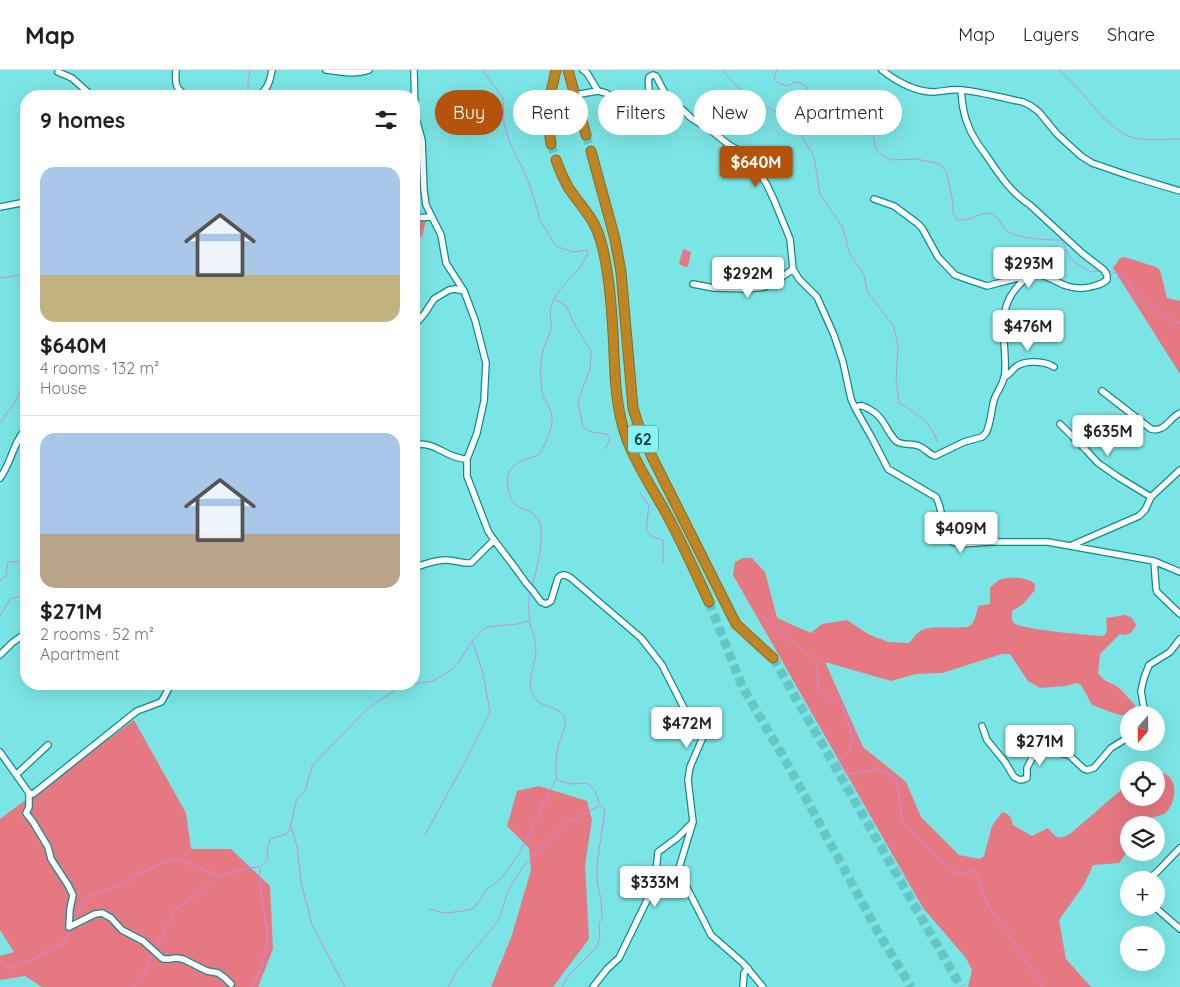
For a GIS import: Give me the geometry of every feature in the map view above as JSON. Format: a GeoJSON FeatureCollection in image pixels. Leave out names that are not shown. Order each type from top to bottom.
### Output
{"type":"FeatureCollection","features":[{"type":"Feature","properties":{"kind":"highway"},"geometry":{"type":"LineString","coordinates":[[551,144],[548,105],[556,70]]}},
{"type":"Feature","properties":{"kind":"highway"},"geometry":{"type":"LineString","coordinates":[[568,70],[573,90]]}},
{"type":"Feature","properties":{"kind":"highway","name":"62"},"geometry":{"type":"LineString","coordinates":[[590,151],[615,239],[621,272],[633,408],[638,424],[652,457],[736,624],[773,658]]}},
{"type":"Feature","properties":{"kind":"highway","name":"62"},"geometry":{"type":"LineString","coordinates":[[556,160],[569,188],[591,216],[601,241],[609,290],[616,394],[627,440],[667,515],[708,602]]}},
{"type":"Feature","properties":{"kind":"street"},"geometry":{"type":"LineString","coordinates":[[176,70],[179,90]]}},
{"type":"Feature","properties":{"kind":"street"},"geometry":{"type":"LineString","coordinates":[[265,90],[270,82],[272,70]]}},
{"type":"Feature","properties":{"kind":"street"},"geometry":{"type":"LineString","coordinates":[[326,70],[350,73],[368,70]]}},
{"type":"Feature","properties":{"kind":"street"},"geometry":{"type":"LineString","coordinates":[[414,70],[414,90]]}},
{"type":"Feature","properties":{"kind":"street"},"geometry":{"type":"LineString","coordinates":[[583,70],[587,73],[598,91],[588,93]]}},
{"type":"Feature","properties":{"kind":"street"},"geometry":{"type":"LineString","coordinates":[[882,70],[892,77],[922,90],[934,92],[961,90],[1022,102],[1040,112],[1057,134],[1092,164],[1180,191]]}},
{"type":"Feature","properties":{"kind":"street"},"geometry":{"type":"LineString","coordinates":[[58,72],[72,78],[85,90]]}},
{"type":"Feature","properties":{"kind":"street"},"geometry":{"type":"LineString","coordinates":[[650,90],[649,76],[653,75],[656,76],[664,90]]}},
{"type":"Feature","properties":{"kind":"street"},"geometry":{"type":"LineString","coordinates":[[855,408],[863,405],[876,412],[899,443],[919,446],[936,456],[964,442],[982,437],[988,429],[994,400],[1004,377],[1003,320],[1010,298],[1015,290],[1024,280],[1041,274],[1077,289],[1103,283],[1107,280],[1104,270],[1013,192],[999,176],[968,125],[963,108],[961,90]]}},
{"type":"Feature","properties":{"kind":"street"},"geometry":{"type":"LineString","coordinates":[[684,111],[729,145],[746,155],[767,185],[790,239],[793,269],[799,279],[817,298],[834,334],[855,408],[871,434],[888,469],[936,497],[946,533],[952,542],[962,544],[1048,542],[1154,561],[1180,572]]}},
{"type":"Feature","properties":{"kind":"street"},"geometry":{"type":"LineString","coordinates":[[420,133],[426,205],[442,238],[446,263],[464,291],[475,320],[486,363],[484,401],[466,472],[469,485],[488,531],[541,602],[544,604],[548,603],[552,599],[558,578],[567,575],[637,634],[660,662],[685,710],[701,729],[703,737],[688,774],[693,822],[679,872],[711,935],[743,962],[763,987]]}},
{"type":"Feature","properties":{"kind":"street"},"geometry":{"type":"LineString","coordinates":[[874,199],[894,206],[917,223],[922,228],[938,257],[955,274],[972,282],[987,286],[1018,278],[1024,280]]}},
{"type":"Feature","properties":{"kind":"street"},"geometry":{"type":"LineString","coordinates":[[0,207],[20,203]]}},
{"type":"Feature","properties":{"kind":"street"},"geometry":{"type":"LineString","coordinates":[[420,218],[432,217]]}},
{"type":"Feature","properties":{"kind":"street"},"geometry":{"type":"LineString","coordinates":[[693,284],[714,288],[748,289],[766,287],[793,269]]}},
{"type":"Feature","properties":{"kind":"street"},"geometry":{"type":"LineString","coordinates":[[420,319],[434,299],[449,290],[464,291]]}},
{"type":"Feature","properties":{"kind":"street"},"geometry":{"type":"LineString","coordinates":[[1004,377],[1008,376],[1017,366],[1031,362],[1048,363],[1054,367]]}},
{"type":"Feature","properties":{"kind":"street"},"geometry":{"type":"LineString","coordinates":[[1102,391],[1151,429],[1159,430],[1180,413]]}},
{"type":"Feature","properties":{"kind":"street"},"geometry":{"type":"LineString","coordinates":[[1060,424],[1098,463],[1151,497]]}},
{"type":"Feature","properties":{"kind":"street"},"geometry":{"type":"LineString","coordinates":[[0,478],[6,469],[20,436]]}},
{"type":"Feature","properties":{"kind":"street"},"geometry":{"type":"LineString","coordinates":[[420,444],[426,444],[454,457],[468,459]]}},
{"type":"Feature","properties":{"kind":"street"},"geometry":{"type":"LineString","coordinates":[[1070,546],[1139,516],[1145,510],[1151,497],[1180,470]]}},
{"type":"Feature","properties":{"kind":"street"},"geometry":{"type":"LineString","coordinates":[[420,566],[436,561],[448,560],[472,563],[494,540]]}},
{"type":"Feature","properties":{"kind":"street"},"geometry":{"type":"LineString","coordinates":[[1154,561],[1156,588],[1180,614]]}},
{"type":"Feature","properties":{"kind":"street"},"geometry":{"type":"LineString","coordinates":[[0,655],[20,637]]}},
{"type":"Feature","properties":{"kind":"street"},"geometry":{"type":"LineString","coordinates":[[1144,706],[1141,691],[1149,665],[1170,652],[1180,638]]}},
{"type":"Feature","properties":{"kind":"street"},"geometry":{"type":"LineString","coordinates":[[29,793],[33,794],[137,711],[161,702],[167,690]]}},
{"type":"Feature","properties":{"kind":"street"},"geometry":{"type":"LineString","coordinates":[[982,726],[987,740],[1005,762],[1014,777],[1020,780],[1027,778],[1032,758],[1038,754],[1052,751],[1069,755],[1087,770],[1094,768],[1111,748],[1120,743]]}},
{"type":"Feature","properties":{"kind":"street"},"geometry":{"type":"LineString","coordinates":[[17,776],[48,745]]}},
{"type":"Feature","properties":{"kind":"street"},"geometry":{"type":"LineString","coordinates":[[0,752],[29,793],[29,807],[26,814],[48,847],[51,859],[73,895],[69,927],[95,914],[102,913],[111,918],[122,930],[143,941],[163,959],[183,959],[206,971],[218,973],[231,984]]}},
{"type":"Feature","properties":{"kind":"street"},"geometry":{"type":"LineString","coordinates":[[596,985],[607,969],[619,959],[651,892],[655,882],[658,852],[677,838],[693,822]]}},
{"type":"Feature","properties":{"kind":"street"},"geometry":{"type":"LineString","coordinates":[[1158,871],[1180,848]]}},
{"type":"Feature","properties":{"kind":"street"},"geometry":{"type":"LineString","coordinates":[[1164,916],[1180,929]]}},
{"type":"Feature","properties":{"kind":"street"},"geometry":{"type":"LineString","coordinates":[[743,987],[744,973],[748,968]]}},
{"type":"Feature","properties":{"kind":"shaded area"},"geometry":{"type":"Polygon","coordinates":[[[420,220],[426,220],[422,237],[420,237],[420,220]]]}},
{"type":"Feature","properties":{"kind":"shaded area"},"geometry":{"type":"Polygon","coordinates":[[[683,249],[691,252],[688,267],[682,266],[679,263],[683,249]]]}},
{"type":"Feature","properties":{"kind":"shaded area"},"geometry":{"type":"Polygon","coordinates":[[[1125,257],[1160,270],[1167,298],[1180,301],[1180,374],[1113,268],[1120,258],[1125,257]]]}},
{"type":"Feature","properties":{"kind":"shaded area"},"geometry":{"type":"Polygon","coordinates":[[[743,558],[752,558],[765,572],[777,618],[811,633],[822,624],[847,620],[868,634],[888,642],[909,643],[920,631],[925,629],[968,627],[975,619],[978,606],[990,604],[990,588],[999,580],[1013,578],[1027,580],[1035,584],[1035,590],[1023,604],[1012,611],[1013,622],[1020,626],[1057,632],[1104,636],[1107,631],[1106,618],[1125,615],[1132,618],[1136,625],[1132,632],[1126,635],[1120,634],[1100,654],[1098,673],[1100,676],[1118,687],[1135,705],[1120,706],[1120,715],[1092,705],[1081,685],[1077,683],[1040,688],[1028,681],[1010,654],[1002,654],[942,673],[916,674],[891,681],[825,662],[863,747],[906,782],[921,817],[959,855],[980,859],[984,856],[992,826],[1002,812],[1010,816],[1013,825],[1032,836],[1048,828],[1055,836],[1063,837],[1070,834],[1120,791],[1120,806],[1165,806],[1165,774],[1170,777],[1174,794],[1170,808],[1158,816],[1120,816],[1120,861],[1119,863],[1093,865],[1084,885],[1059,920],[1066,959],[1091,987],[968,987],[972,970],[966,958],[923,908],[733,575],[735,562],[743,558]]]}},
{"type":"Feature","properties":{"kind":"shaded area"},"geometry":{"type":"Polygon","coordinates":[[[134,720],[186,813],[191,849],[231,849],[270,886],[273,949],[258,987],[42,987],[25,976],[0,980],[0,956],[14,952],[0,930],[0,819],[134,720]]]}},
{"type":"Feature","properties":{"kind":"shaded area"},"geometry":{"type":"Polygon","coordinates":[[[539,786],[587,801],[592,820],[585,865],[589,939],[553,987],[491,987],[512,935],[531,870],[529,848],[507,826],[517,791],[539,786]]]}},
{"type":"Feature","properties":{"kind":"waterway"},"geometry":{"type":"LineString","coordinates":[[248,90],[250,70]]}},
{"type":"Feature","properties":{"kind":"waterway"},"geometry":{"type":"LineString","coordinates":[[482,70],[503,98],[504,124],[509,141],[525,173],[540,220],[556,246],[573,252],[587,250],[588,253],[580,267],[554,298],[551,306],[551,329],[541,359],[541,387],[543,396],[552,414],[548,436],[540,454],[516,464],[507,479],[512,501],[519,507],[534,514],[540,526],[540,552],[532,587]]}},
{"type":"Feature","properties":{"kind":"waterway"},"geometry":{"type":"LineString","coordinates":[[722,70],[747,96],[793,121],[814,157],[820,194],[842,226],[850,254],[864,275],[867,291],[894,327],[898,347],[896,379],[899,403],[927,424],[938,443]]}},
{"type":"Feature","properties":{"kind":"waterway"},"geometry":{"type":"LineString","coordinates":[[777,70],[774,79],[778,83],[787,86],[795,82],[803,84],[816,98],[827,116],[862,123],[873,135],[876,149],[882,155],[892,160],[917,159],[940,164],[947,173],[953,213],[957,220],[969,219],[988,213],[991,214],[1012,234],[1060,240],[1075,262],[1091,272],[1100,271]]}},
{"type":"Feature","properties":{"kind":"waterway"},"geometry":{"type":"LineString","coordinates":[[1059,70],[1108,122],[1126,135],[1138,139],[1180,139]]}},
{"type":"Feature","properties":{"kind":"waterway"},"geometry":{"type":"LineString","coordinates":[[1109,271],[1124,275],[1138,297],[1161,315],[1180,323]]}},
{"type":"Feature","properties":{"kind":"waterway"},"geometry":{"type":"LineString","coordinates":[[0,278],[20,275]]}},
{"type":"Feature","properties":{"kind":"waterway"},"geometry":{"type":"LineString","coordinates":[[554,299],[566,306],[591,351],[590,369],[578,401],[583,427],[591,432],[607,434],[610,439],[605,449]]}},
{"type":"Feature","properties":{"kind":"waterway"},"geometry":{"type":"LineString","coordinates":[[0,423],[20,392]]}},
{"type":"Feature","properties":{"kind":"waterway"},"geometry":{"type":"LineString","coordinates":[[640,493],[649,506],[646,529],[652,537],[663,540],[663,563]]}},
{"type":"Feature","properties":{"kind":"waterway"},"geometry":{"type":"LineString","coordinates":[[0,581],[6,576],[8,562],[20,561]]}},
{"type":"Feature","properties":{"kind":"waterway"},"geometry":{"type":"LineString","coordinates":[[530,593],[529,618],[536,649],[531,676],[531,690],[537,701],[557,710],[565,719],[565,726],[557,752],[556,779],[572,784],[589,784],[605,810],[597,863],[597,881],[601,899],[602,919],[599,923],[600,938],[596,948],[570,974],[562,987]]}},
{"type":"Feature","properties":{"kind":"waterway"},"geometry":{"type":"LineString","coordinates":[[0,616],[10,599],[20,596]]}},
{"type":"Feature","properties":{"kind":"waterway"},"geometry":{"type":"LineString","coordinates":[[761,615],[817,662],[819,691],[842,706],[852,740],[850,751],[839,761],[841,769],[851,774],[878,769],[896,778],[903,823],[954,872],[964,874],[972,870],[975,873],[988,905],[1041,982],[1042,987]]}},
{"type":"Feature","properties":{"kind":"waterway"},"geometry":{"type":"LineString","coordinates":[[420,683],[433,681],[451,670],[458,663],[472,641],[486,627],[529,621]]}},
{"type":"Feature","properties":{"kind":"waterway"},"geometry":{"type":"LineString","coordinates":[[425,835],[490,712],[483,674],[473,642]]}},
{"type":"Feature","properties":{"kind":"waterway"},"geometry":{"type":"LineString","coordinates":[[74,922],[86,899],[93,894],[127,882],[138,874],[175,858],[219,876],[248,868],[260,867],[268,859],[267,850],[270,839],[286,834],[289,831],[297,798],[305,791],[312,766],[366,710],[395,690]]}},
{"type":"Feature","properties":{"kind":"waterway"},"geometry":{"type":"LineString","coordinates":[[428,909],[445,913],[474,908],[487,889],[501,879],[520,852],[556,779]]}},
{"type":"Feature","properties":{"kind":"waterway"},"geometry":{"type":"LineString","coordinates":[[448,987],[458,969],[498,921],[508,891],[522,868],[562,825],[599,806]]}},
{"type":"Feature","properties":{"kind":"waterway"},"geometry":{"type":"LineString","coordinates":[[291,826],[297,846],[301,882],[312,925],[345,987]]}},
{"type":"Feature","properties":{"kind":"waterway"},"geometry":{"type":"LineString","coordinates":[[252,987],[263,962],[267,942],[260,886],[260,869]]}},
{"type":"Feature","properties":{"kind":"waterway"},"geometry":{"type":"LineString","coordinates":[[155,950],[177,908],[205,889],[219,876]]}},
{"type":"Feature","properties":{"kind":"waterway"},"geometry":{"type":"LineString","coordinates":[[0,961],[10,969],[20,962],[30,961],[65,942],[71,928]]}},
{"type":"Feature","properties":{"kind":"waterway"},"geometry":{"type":"LineString","coordinates":[[133,987],[145,972],[153,954]]}},
{"type":"Feature","properties":{"kind":"tunnel"},"geometry":{"type":"LineString","coordinates":[[586,135],[591,151]]}},
{"type":"Feature","properties":{"kind":"tunnel"},"geometry":{"type":"LineString","coordinates":[[551,144],[556,160]]}},
{"type":"Feature","properties":{"kind":"tunnel"},"geometry":{"type":"LineString","coordinates":[[709,602],[742,686],[788,765],[878,932],[911,987]]}},
{"type":"Feature","properties":{"kind":"tunnel"},"geometry":{"type":"LineString","coordinates":[[773,658],[961,987]]}}]}
